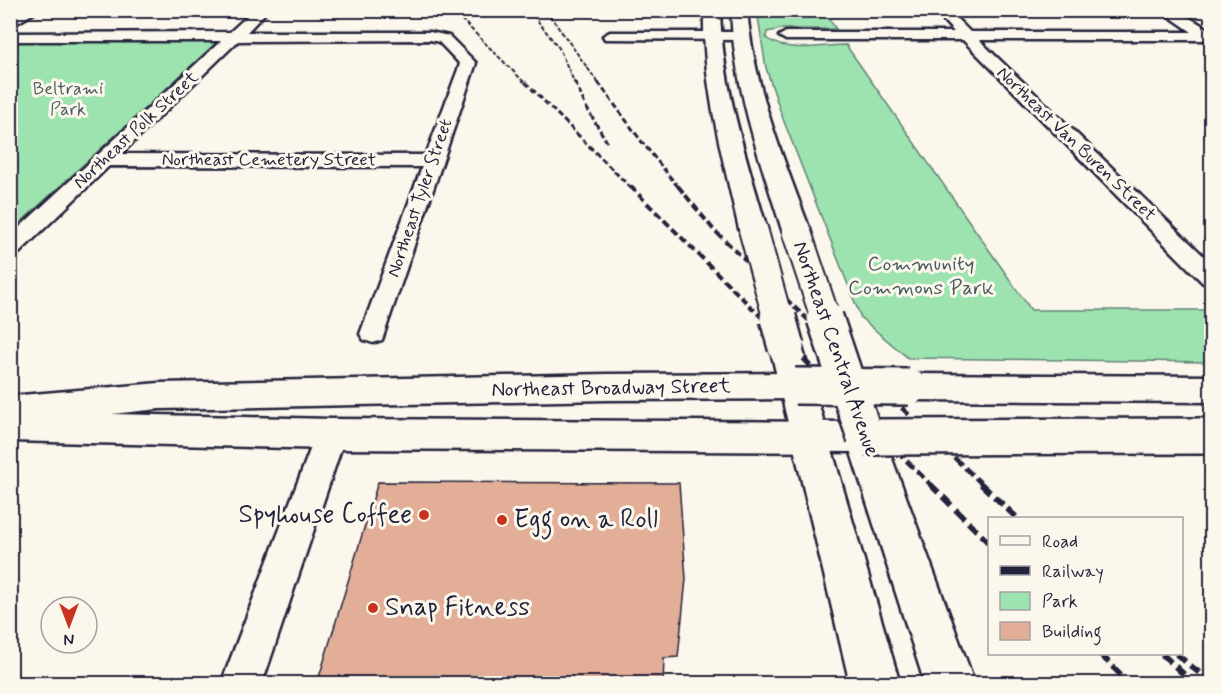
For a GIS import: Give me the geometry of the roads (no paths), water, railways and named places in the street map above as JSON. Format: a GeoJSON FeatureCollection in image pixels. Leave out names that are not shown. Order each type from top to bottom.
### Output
{"type":"FeatureCollection","features":[{"type":"Feature","properties":{"kind":"main road","name":"Northeast Central Avenue"},"geometry":{"type":"LineString","coordinates":[[712,10],[712,37],[724,118],[874,684]]}},
{"type":"Feature","properties":{"kind":"main road","name":"Northeast Central Avenue"},"geometry":{"type":"LineString","coordinates":[[739,10],[739,36],[751,96],[950,684]]}},
{"type":"Feature","properties":{"kind":"main road","name":"Northeast Broadway Street"},"geometry":{"type":"LineString","coordinates":[[10,409],[159,396],[607,387],[1212,389]]}},
{"type":"Feature","properties":{"kind":"main road"},"geometry":{"type":"LineString","coordinates":[[10,426],[331,434],[809,437],[1212,436]]}},
{"type":"Feature","properties":{"kind":"street"},"geometry":{"type":"LineString","coordinates":[[10,23],[33,10]]}},
{"type":"Feature","properties":{"kind":"street","name":"Northeast Polk Street"},"geometry":{"type":"LineString","coordinates":[[10,249],[262,10]]}},
{"type":"Feature","properties":{"kind":"street","name":"Northeast Van Buren Street"},"geometry":{"type":"LineString","coordinates":[[940,10],[1212,278]]}},
{"type":"Feature","properties":{"kind":"street"},"geometry":{"type":"LineString","coordinates":[[1166,10],[1211,36]]}},
{"type":"Feature","properties":{"kind":"street"},"geometry":{"type":"LineString","coordinates":[[10,37],[235,36]]}},
{"type":"Feature","properties":{"kind":"street","name":"Northeast Tyler Street"},"geometry":{"type":"LineString","coordinates":[[235,36],[438,37],[448,42],[468,63],[373,334]]}},
{"type":"Feature","properties":{"kind":"street"},"geometry":{"type":"LineString","coordinates":[[610,36],[739,36]]}},
{"type":"Feature","properties":{"kind":"street"},"geometry":{"type":"LineString","coordinates":[[786,36],[1211,36]]}},
{"type":"Feature","properties":{"kind":"street","name":"Northeast Cemetery Street"},"geometry":{"type":"LineString","coordinates":[[104,160],[434,160]]}},
{"type":"Feature","properties":{"kind":"street"},"geometry":{"type":"LineString","coordinates":[[241,684],[331,434]]}},
{"type":"Feature","properties":{"kind":"railway"},"geometry":{"type":"LineString","coordinates":[[452,10],[526,84]]}},
{"type":"Feature","properties":{"kind":"railway"},"geometry":{"type":"LineString","coordinates":[[529,10],[559,48],[575,84]]}},
{"type":"Feature","properties":{"kind":"railway"},"geometry":{"type":"LineString","coordinates":[[546,10],[599,84]]}},
{"type":"Feature","properties":{"kind":"railway"},"geometry":{"type":"LineString","coordinates":[[525,82],[631,188]]}},
{"type":"Feature","properties":{"kind":"railway"},"geometry":{"type":"LineString","coordinates":[[575,82],[586,107],[607,142]]}},
{"type":"Feature","properties":{"kind":"railway"},"geometry":{"type":"LineString","coordinates":[[598,82],[679,188]]}},
{"type":"Feature","properties":{"kind":"railway"},"geometry":{"type":"LineString","coordinates":[[630,186],[762,318]]}},
{"type":"Feature","properties":{"kind":"railway"},"geometry":{"type":"LineString","coordinates":[[678,186],[713,229],[808,320]]}},
{"type":"Feature","properties":{"kind":"railway"},"geometry":{"type":"LineString","coordinates":[[762,318],[931,485]]}},
{"type":"Feature","properties":{"kind":"railway"},"geometry":{"type":"LineString","coordinates":[[807,318],[983,485]]}},
{"type":"Feature","properties":{"kind":"railway"},"geometry":{"type":"LineString","coordinates":[[981,484],[1016,517]]}},
{"type":"Feature","properties":{"kind":"railway"},"geometry":{"type":"LineString","coordinates":[[931,485],[988,542]]}},
{"type":"Feature","properties":{"kind":"railway"},"geometry":{"type":"LineString","coordinates":[[1101,655],[1130,684]]}},
{"type":"Feature","properties":{"kind":"railway"},"geometry":{"type":"LineString","coordinates":[[1163,655],[1194,684]]}},
{"type":"Feature","properties":{"kind":"railway"},"geometry":{"type":"LineString","coordinates":[[1177,655],[1212,683]]}},
{"type":"Feature","properties":{"kind":"place","name":"Spyhouse Coffee"},"geometry":{"type":"Point","coordinates":[424,515]}},
{"type":"Feature","properties":{"kind":"place","name":"Egg on a Roll"},"geometry":{"type":"Point","coordinates":[502,520]}},
{"type":"Feature","properties":{"kind":"place","name":"Snap Fitness"},"geometry":{"type":"Point","coordinates":[373,608]}},
{"type":"Feature","properties":{"kind":"park label","name":"Beltrami Park"},"geometry":{"type":"Point","coordinates":[68,100]}},
{"type":"Feature","properties":{"kind":"park label","name":"Community Commons Park"},"geometry":{"type":"Point","coordinates":[921,276]}}]}
